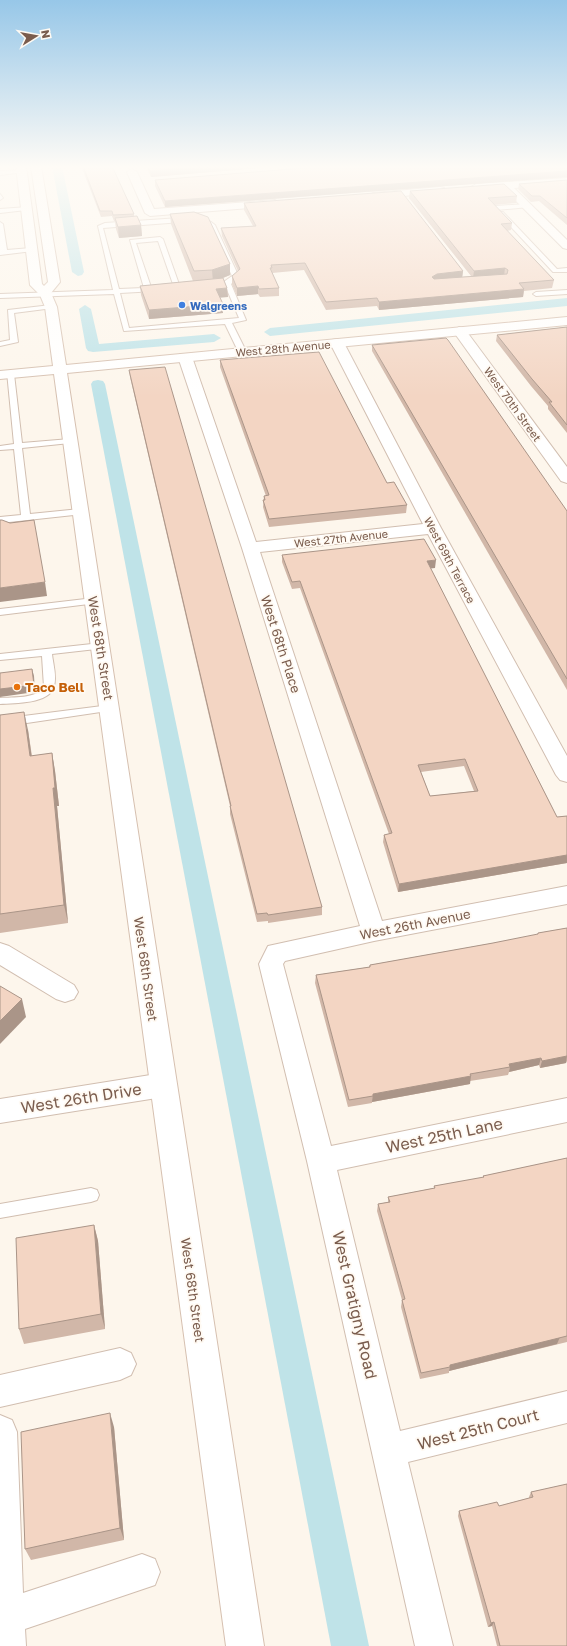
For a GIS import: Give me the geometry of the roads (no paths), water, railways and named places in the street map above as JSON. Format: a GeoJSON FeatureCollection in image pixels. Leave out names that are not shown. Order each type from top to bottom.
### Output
{"type":"FeatureCollection","features":[{"type":"Feature","properties":{"kind":"street","name":"West 68th Street"},"geometry":{"type":"LineString","coordinates":[[30,243],[36,285],[45,293],[51,307],[245,1646]]}},
{"type":"Feature","properties":{"kind":"street"},"geometry":{"type":"LineString","coordinates":[[45,293],[54,282],[48,243]]}},
{"type":"Feature","properties":{"kind":"street","name":"West 28th Avenue"},"geometry":{"type":"LineString","coordinates":[[5,374],[567,321]]}},
{"type":"Feature","properties":{"kind":"street","name":"West 70th Street"},"geometry":{"type":"LineString","coordinates":[[459,331],[567,478]]}},
{"type":"Feature","properties":{"kind":"street","name":"West 69th Terrace"},"geometry":{"type":"LineString","coordinates":[[337,343],[433,528],[567,775]]}},
{"type":"Feature","properties":{"kind":"street","name":"West 68th Place"},"geometry":{"type":"LineString","coordinates":[[185,357],[250,548],[374,932]]}},
{"type":"Feature","properties":{"kind":"street","name":"West 27th Avenue"},"geometry":{"type":"LineString","coordinates":[[250,548],[433,528]]}},
{"type":"Feature","properties":{"kind":"street","name":"West 26th Avenue"},"geometry":{"type":"LineString","coordinates":[[271,964],[277,953],[374,932],[567,896]]}},
{"type":"Feature","properties":{"kind":"street"},"geometry":{"type":"LineString","coordinates":[[0,953],[64,992]]}},
{"type":"Feature","properties":{"kind":"street","name":"West Gratigny Road"},"geometry":{"type":"LineString","coordinates":[[271,964],[321,1161],[390,1450],[434,1646]]}},
{"type":"Feature","properties":{"kind":"street","name":"West 26th Drive"},"geometry":{"type":"LineString","coordinates":[[0,1111],[163,1085]]}},
{"type":"Feature","properties":{"kind":"street","name":"West 25th Lane"},"geometry":{"type":"LineString","coordinates":[[321,1161],[567,1110]]}},
{"type":"Feature","properties":{"kind":"street"},"geometry":{"type":"LineString","coordinates":[[0,1391],[120,1364]]}},
{"type":"Feature","properties":{"kind":"street","name":"West 25th Court"},"geometry":{"type":"LineString","coordinates":[[390,1450],[567,1407]]}},
{"type":"Feature","properties":{"kind":"street"},"geometry":{"type":"LineString","coordinates":[[0,1432],[4,1627],[142,1572]]}},
{"type":"Feature","properties":{"kind":"lane"},"geometry":{"type":"LineString","coordinates":[[104,243],[126,330],[243,320],[227,283]]}},
{"type":"Feature","properties":{"kind":"lane"},"geometry":{"type":"LineString","coordinates":[[133,243],[148,289]]}},
{"type":"Feature","properties":{"kind":"lane"},"geometry":{"type":"LineString","coordinates":[[161,243],[170,288]]}},
{"type":"Feature","properties":{"kind":"lane"},"geometry":{"type":"LineString","coordinates":[[200,285],[227,283],[236,277],[221,243]]}},
{"type":"Feature","properties":{"kind":"lane"},"geometry":{"type":"LineString","coordinates":[[529,243],[555,271],[567,270]]}},
{"type":"Feature","properties":{"kind":"lane"},"geometry":{"type":"LineString","coordinates":[[2,252],[31,250]]}},
{"type":"Feature","properties":{"kind":"lane"},"geometry":{"type":"LineString","coordinates":[[0,296],[45,293],[64,295],[114,288],[148,289],[184,286]]}},
{"type":"Feature","properties":{"kind":"lane"},"geometry":{"type":"LineString","coordinates":[[536,294],[567,292]]}},
{"type":"Feature","properties":{"kind":"lane"},"geometry":{"type":"LineString","coordinates":[[0,344],[14,342],[9,324],[10,311],[51,307]]}},
{"type":"Feature","properties":{"kind":"lane"},"geometry":{"type":"LineString","coordinates":[[227,321],[242,352]]}},
{"type":"Feature","properties":{"kind":"lane"},"geometry":{"type":"LineString","coordinates":[[5,374],[18,446],[26,517]]}},
{"type":"Feature","properties":{"kind":"lane"},"geometry":{"type":"LineString","coordinates":[[0,448],[70,441]]}},
{"type":"Feature","properties":{"kind":"lane"},"geometry":{"type":"LineString","coordinates":[[0,520],[80,512]]}},
{"type":"Feature","properties":{"kind":"lane"},"geometry":{"type":"LineString","coordinates":[[0,612],[94,601]]}},
{"type":"Feature","properties":{"kind":"lane"},"geometry":{"type":"LineString","coordinates":[[0,657],[101,646]]}},
{"type":"Feature","properties":{"kind":"lane"},"geometry":{"type":"LineString","coordinates":[[0,701],[40,696],[46,693],[49,687],[47,652]]}},
{"type":"Feature","properties":{"kind":"lane"},"geometry":{"type":"LineString","coordinates":[[0,723],[110,708]]}},
{"type":"Feature","properties":{"kind":"lane"},"geometry":{"type":"LineString","coordinates":[[0,1211],[91,1195]]}},
{"type":"Feature","properties":{"kind":"waterway"},"geometry":{"type":"LineString","coordinates":[[72,243],[78,272]]}},
{"type":"Feature","properties":{"kind":"waterway"},"geometry":{"type":"LineString","coordinates":[[270,332],[567,302]]}},
{"type":"Feature","properties":{"kind":"waterway"},"geometry":{"type":"LineString","coordinates":[[85,309],[93,348],[214,338]]}},
{"type":"Feature","properties":{"kind":"waterway"},"geometry":{"type":"LineString","coordinates":[[98,384],[350,1646]]}},
{"type":"Feature","properties":{"kind":"place","name":"Walgreens"},"geometry":{"type":"Point","coordinates":[182,305]}},
{"type":"Feature","properties":{"kind":"place","name":"Taco Bell"},"geometry":{"type":"Point","coordinates":[17,687]}}]}
